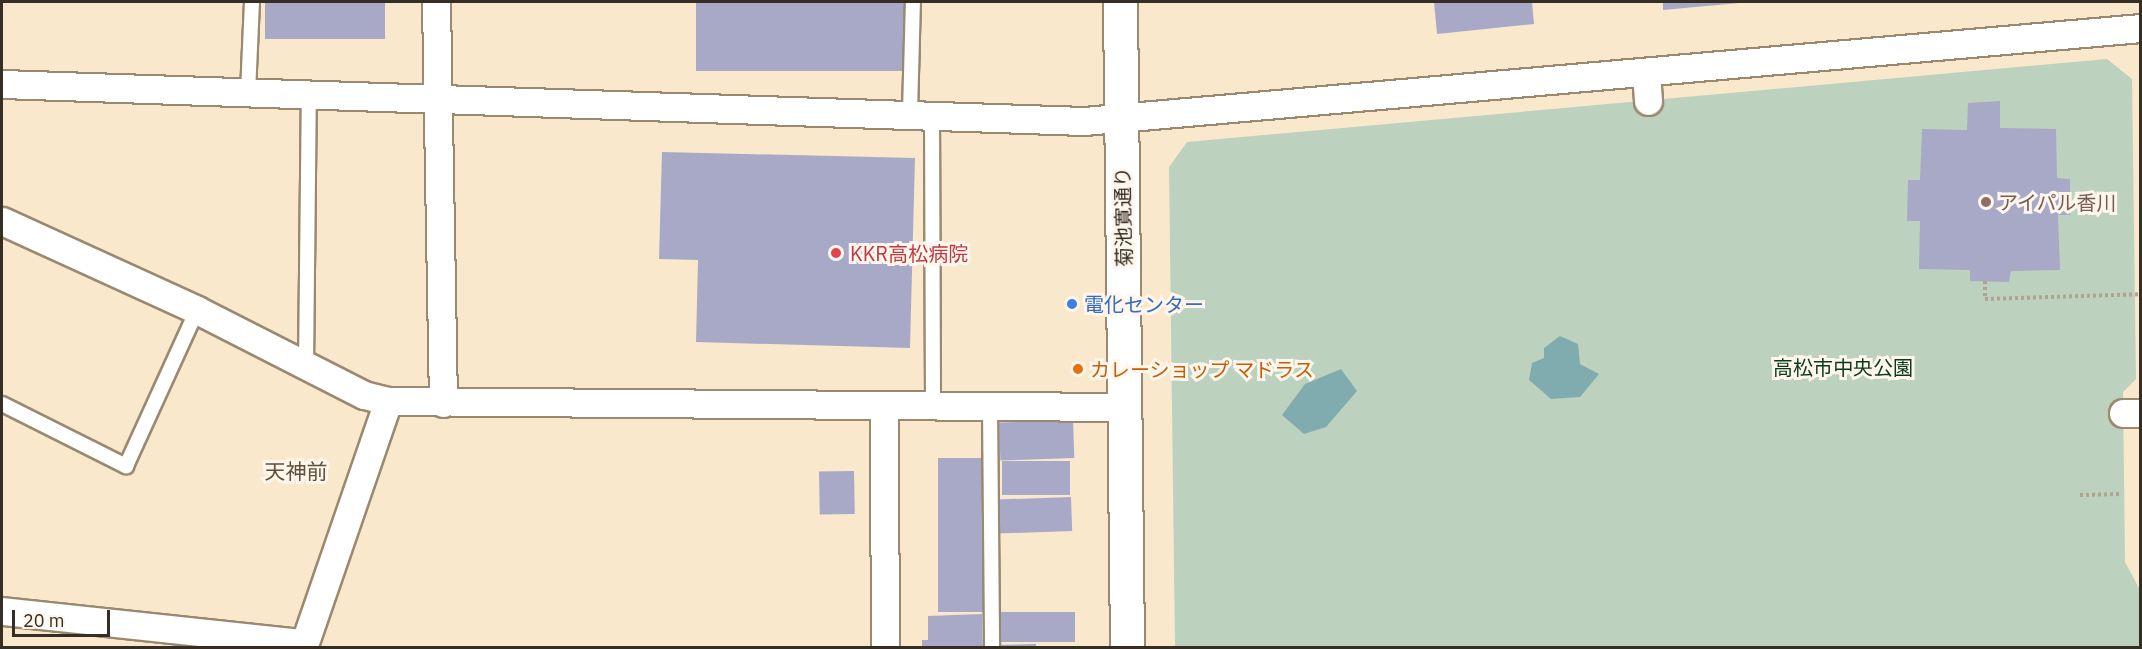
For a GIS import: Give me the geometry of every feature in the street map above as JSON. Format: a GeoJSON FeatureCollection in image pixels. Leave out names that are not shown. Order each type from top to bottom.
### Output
{"type":"FeatureCollection","features":[{"type":"Feature","properties":{"kind":"street"},"geometry":{"type":"LineString","coordinates":[[436,2],[443,403]]}},
{"type":"Feature","properties":{"kind":"street","name":"菊池寛通り"},"geometry":{"type":"LineString","coordinates":[[1120,2],[1127,648]]}},
{"type":"Feature","properties":{"kind":"street"},"geometry":{"type":"LineString","coordinates":[[2,84],[1122,119],[2140,28]]}},
{"type":"Feature","properties":{"kind":"street"},"geometry":{"type":"LineString","coordinates":[[1646,72],[1647,101]]}},
{"type":"Feature","properties":{"kind":"street"},"geometry":{"type":"LineString","coordinates":[[2,221],[197,310],[364,395],[387,401],[933,408],[1126,407]]}},
{"type":"Feature","properties":{"kind":"street"},"geometry":{"type":"LineString","coordinates":[[2,611],[303,645],[387,401]]}},
{"type":"Feature","properties":{"kind":"street"},"geometry":{"type":"LineString","coordinates":[[884,407],[885,648]]}},
{"type":"Feature","properties":{"kind":"lane"},"geometry":{"type":"LineString","coordinates":[[248,93],[252,2]]}},
{"type":"Feature","properties":{"kind":"lane"},"geometry":{"type":"LineString","coordinates":[[913,2],[921,113],[933,408]]}},
{"type":"Feature","properties":{"kind":"lane"},"geometry":{"type":"LineString","coordinates":[[306,367],[309,95]]}},
{"type":"Feature","properties":{"kind":"lane"},"geometry":{"type":"LineString","coordinates":[[2,404],[126,465],[197,310]]}},
{"type":"Feature","properties":{"kind":"lane"},"geometry":{"type":"LineString","coordinates":[[990,407],[992,648]]}},
{"type":"Feature","properties":{"kind":"path"},"geometry":{"type":"LineString","coordinates":[[1985,281],[1985,299],[2140,294]]}},
{"type":"Feature","properties":{"kind":"path"},"geometry":{"type":"LineString","coordinates":[[2080,495],[2121,494]]}},
{"type":"Feature","properties":{"kind":"green space","name":"高松市中央公園"},"geometry":{"type":"Polygon","coordinates":[[[2107,59],[2132,79],[2136,379],[2123,392],[2125,562],[2140,590],[2140,647],[1175,647],[1169,167],[1187,142],[2107,59]]]}},
{"type":"Feature","properties":{"kind":"water"},"geometry":{"type":"Polygon","coordinates":[[[1560,336],[1578,344],[1580,364],[1599,374],[1580,397],[1551,399],[1529,380],[1532,363],[1544,358],[1544,348],[1560,336]]]}},
{"type":"Feature","properties":{"kind":"water"},"geometry":{"type":"Polygon","coordinates":[[[1341,369],[1357,391],[1326,427],[1304,434],[1282,415],[1305,384],[1341,369]]]}},
{"type":"Feature","properties":{"kind":"building"},"geometry":{"type":"Polygon","coordinates":[[[265,2],[385,2],[385,39],[265,39],[265,2]]]}},
{"type":"Feature","properties":{"kind":"building"},"geometry":{"type":"Polygon","coordinates":[[[696,2],[904,2],[904,71],[696,71],[696,2]]]}},
{"type":"Feature","properties":{"kind":"building"},"geometry":{"type":"Polygon","coordinates":[[[1434,2],[1532,2],[1534,24],[1437,34],[1434,2]]]}},
{"type":"Feature","properties":{"kind":"building"},"geometry":{"type":"Polygon","coordinates":[[[1663,2],[1739,2],[1739,3],[1663,10],[1663,2]]]}},
{"type":"Feature","properties":{"kind":"building"},"geometry":{"type":"Polygon","coordinates":[[[2000,101],[2000,128],[2056,129],[2057,178],[2070,179],[2070,215],[2058,215],[2060,270],[2011,271],[2009,282],[1970,281],[1970,270],[1919,269],[1920,221],[1907,221],[1908,180],[1920,180],[1922,129],[1967,130],[1968,103],[2000,101]]]}},
{"type":"Feature","properties":{"kind":"building"},"geometry":{"type":"Polygon","coordinates":[[[662,152],[915,158],[910,348],[696,342],[698,260],[659,259],[662,152]]]}},
{"type":"Feature","properties":{"kind":"building"},"geometry":{"type":"Polygon","coordinates":[[[1073,420],[1074,458],[1000,461],[999,423],[1073,420]]]}},
{"type":"Feature","properties":{"kind":"building"},"geometry":{"type":"Polygon","coordinates":[[[938,458],[985,458],[985,612],[938,612],[938,458]]]}},
{"type":"Feature","properties":{"kind":"building"},"geometry":{"type":"Polygon","coordinates":[[[1002,461],[1070,461],[1070,495],[1002,495],[1002,461]]]}},
{"type":"Feature","properties":{"kind":"building"},"geometry":{"type":"Polygon","coordinates":[[[854,471],[855,514],[820,515],[819,472],[854,471]]]}},
{"type":"Feature","properties":{"kind":"building"},"geometry":{"type":"Polygon","coordinates":[[[1071,497],[1072,531],[997,534],[996,500],[1071,497]]]}},
{"type":"Feature","properties":{"kind":"building"},"geometry":{"type":"Polygon","coordinates":[[[999,612],[1075,612],[1075,642],[999,642],[999,612]]]}},
{"type":"Feature","properties":{"kind":"building"},"geometry":{"type":"Polygon","coordinates":[[[982,614],[983,648],[922,648],[922,640],[928,640],[928,616],[982,614]]]}},
{"type":"Feature","properties":{"kind":"building"},"geometry":{"type":"Polygon","coordinates":[[[1036,644],[1036,648],[995,648],[995,645],[1036,644]]]}},
{"type":"Feature","properties":{"kind":"place","name":"アイパル香川"},"geometry":{"type":"Point","coordinates":[1986,202]}},
{"type":"Feature","properties":{"kind":"place","name":"KKR高松病院"},"geometry":{"type":"Point","coordinates":[836,253]}},
{"type":"Feature","properties":{"kind":"place","name":"電化センター"},"geometry":{"type":"Point","coordinates":[1072,304]}},
{"type":"Feature","properties":{"kind":"place","name":"カレーショップ マドラス"},"geometry":{"type":"Point","coordinates":[1078,369]}},
{"type":"Feature","properties":{"kind":"district","name":"天神前"},"geometry":{"type":"Point","coordinates":[296,471]}}]}
